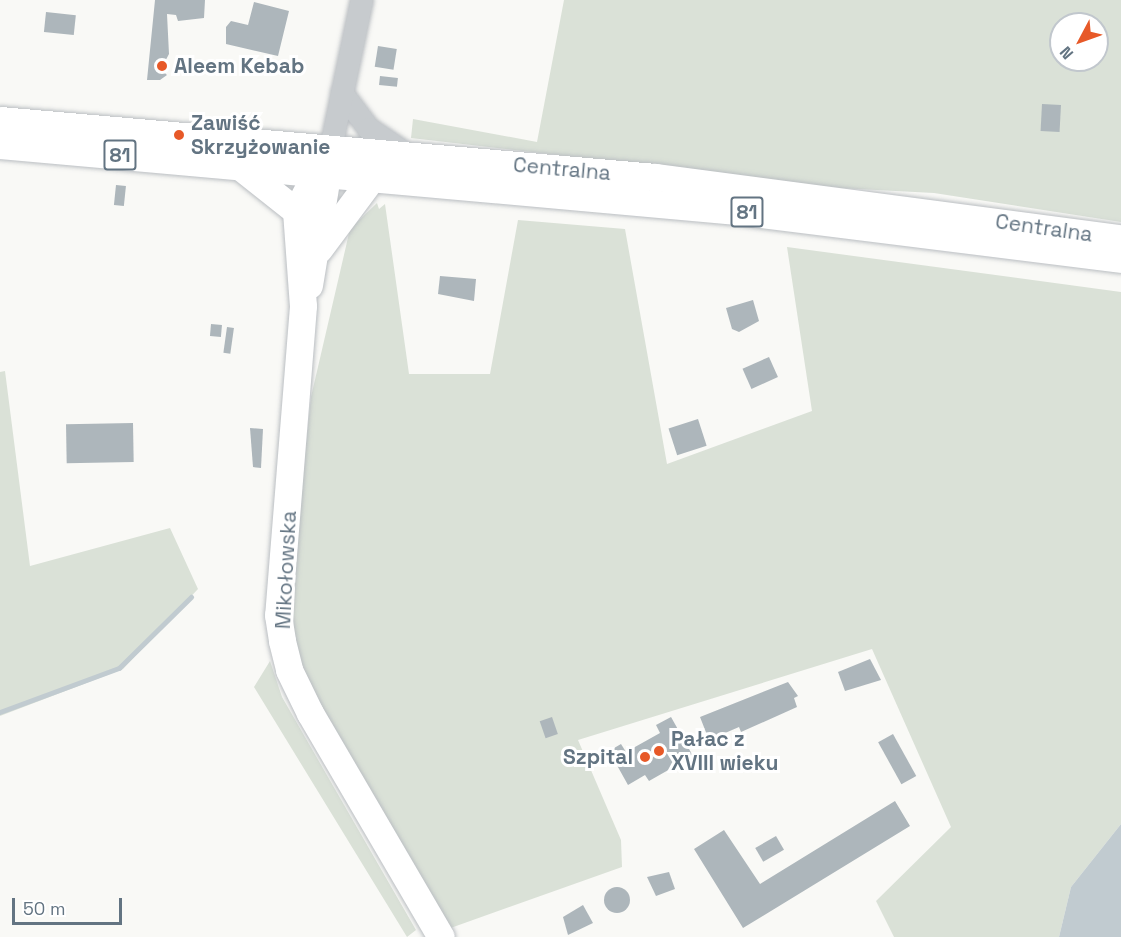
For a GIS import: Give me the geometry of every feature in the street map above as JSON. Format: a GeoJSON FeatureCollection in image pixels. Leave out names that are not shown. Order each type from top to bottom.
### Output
{"type":"FeatureCollection","features":[{"type":"Feature","properties":{"kind":"main road","name":"Centralna"},"geometry":{"type":"LineString","coordinates":[[0,120],[324,166],[371,179],[737,211],[1121,259]]}},
{"type":"Feature","properties":{"kind":"main road","name":"Centralna"},"geometry":{"type":"LineString","coordinates":[[0,145],[240,167],[324,166],[408,155],[799,193],[1121,238]]}},
{"type":"Feature","properties":{"kind":"main road","name":"Mikołowska"},"geometry":{"type":"LineString","coordinates":[[324,166],[296,211],[303,306],[278,615],[289,670],[310,714],[435,935]]}},
{"type":"Feature","properties":{"kind":"main road","name":"Mikołowska"},"geometry":{"type":"LineString","coordinates":[[303,306],[319,250],[324,166]]}},
{"type":"Feature","properties":{"kind":"main road"},"geometry":{"type":"LineString","coordinates":[[240,167],[296,211]]}},
{"type":"Feature","properties":{"kind":"main road"},"geometry":{"type":"LineString","coordinates":[[319,250],[371,179]]}},
{"type":"Feature","properties":{"kind":"street"},"geometry":{"type":"LineString","coordinates":[[324,166],[362,0]]}},
{"type":"Feature","properties":{"kind":"street"},"geometry":{"type":"LineString","coordinates":[[342,93],[369,129],[408,155]]}},
{"type":"Feature","properties":{"kind":"shaded area"},"geometry":{"type":"Polygon","coordinates":[[[564,0],[1121,0],[1121,222],[934,193],[839,188],[411,138],[413,119],[537,142],[564,0]]]}},
{"type":"Feature","properties":{"kind":"shaded area"},"geometry":{"type":"Polygon","coordinates":[[[377,203],[379,209],[385,204],[409,374],[490,374],[518,220],[625,229],[667,464],[812,411],[787,247],[1121,292],[1121,824],[1071,887],[1059,937],[894,937],[876,901],[951,827],[872,649],[578,740],[621,840],[622,867],[431,935],[295,675],[288,614],[311,397],[350,229],[377,203]]]}},
{"type":"Feature","properties":{"kind":"shaded area"},"geometry":{"type":"Polygon","coordinates":[[[5,371],[30,566],[170,528],[198,589],[123,669],[0,716],[0,372],[5,371]]]}},
{"type":"Feature","properties":{"kind":"shaded area"},"geometry":{"type":"Polygon","coordinates":[[[270,661],[282,697],[416,930],[407,937],[254,687],[270,661]]]}},
{"type":"Feature","properties":{"kind":"shaded area"},"geometry":{"type":"Polygon","coordinates":[[[1121,824],[1121,937],[1059,937],[1071,887],[1121,824]]]}},
{"type":"Feature","properties":{"kind":"building"},"geometry":{"type":"Polygon","coordinates":[[[155,0],[205,0],[204,18],[178,21],[176,15],[167,14],[169,54],[161,69],[167,75],[160,80],[147,80],[155,0]]]}},
{"type":"Feature","properties":{"kind":"building"},"geometry":{"type":"Polygon","coordinates":[[[254,2],[289,11],[278,56],[226,44],[226,27],[231,21],[248,25],[254,2]]]}},
{"type":"Feature","properties":{"kind":"building"},"geometry":{"type":"Polygon","coordinates":[[[46,12],[76,15],[74,35],[44,32],[46,12]]]}},
{"type":"Feature","properties":{"kind":"building"},"geometry":{"type":"Polygon","coordinates":[[[378,46],[397,49],[393,70],[375,67],[378,46]]]}},
{"type":"Feature","properties":{"kind":"building"},"geometry":{"type":"Polygon","coordinates":[[[380,76],[398,78],[397,87],[379,85],[380,76]]]}},
{"type":"Feature","properties":{"kind":"building"},"geometry":{"type":"Polygon","coordinates":[[[1042,104],[1061,105],[1060,132],[1041,131],[1042,104]]]}},
{"type":"Feature","properties":{"kind":"building"},"geometry":{"type":"Polygon","coordinates":[[[116,185],[126,186],[124,206],[114,205],[116,185]]]}},
{"type":"Feature","properties":{"kind":"building"},"geometry":{"type":"Polygon","coordinates":[[[440,276],[476,279],[474,301],[438,294],[440,276]]]}},
{"type":"Feature","properties":{"kind":"building"},"geometry":{"type":"Polygon","coordinates":[[[753,300],[759,321],[739,332],[732,329],[726,308],[753,300]]]}},
{"type":"Feature","properties":{"kind":"building"},"geometry":{"type":"Polygon","coordinates":[[[211,324],[222,325],[221,337],[210,336],[211,324]]]}},
{"type":"Feature","properties":{"kind":"building"},"geometry":{"type":"Polygon","coordinates":[[[227,327],[234,328],[230,354],[223,353],[227,327]]]}},
{"type":"Feature","properties":{"kind":"building"},"geometry":{"type":"Polygon","coordinates":[[[769,357],[778,377],[751,389],[743,369],[769,357]]]}},
{"type":"Feature","properties":{"kind":"building"},"geometry":{"type":"Polygon","coordinates":[[[698,419],[707,446],[677,455],[669,429],[698,419]]]}},
{"type":"Feature","properties":{"kind":"building"},"geometry":{"type":"Polygon","coordinates":[[[133,423],[134,462],[67,463],[66,424],[133,423]]]}},
{"type":"Feature","properties":{"kind":"building"},"geometry":{"type":"Polygon","coordinates":[[[250,428],[263,429],[261,468],[253,467],[250,428]]]}},
{"type":"Feature","properties":{"kind":"building"},"geometry":{"type":"Polygon","coordinates":[[[870,659],[881,680],[845,691],[838,672],[870,659]]]}},
{"type":"Feature","properties":{"kind":"building"},"geometry":{"type":"Polygon","coordinates":[[[788,682],[798,696],[794,698],[797,707],[741,732],[739,727],[709,740],[700,717],[788,682]]]}},
{"type":"Feature","properties":{"kind":"building"},"geometry":{"type":"Polygon","coordinates":[[[552,717],[558,734],[546,738],[540,721],[552,717]]]}},
{"type":"Feature","properties":{"kind":"building","name":"Pałac z XVIII wieku"},"geometry":{"type":"Polygon","coordinates":[[[671,717],[693,756],[649,781],[645,775],[628,785],[609,751],[621,744],[626,752],[660,733],[656,725],[671,717]]]}},
{"type":"Feature","properties":{"kind":"building"},"geometry":{"type":"Polygon","coordinates":[[[893,734],[916,776],[901,784],[878,742],[893,734]]]}},
{"type":"Feature","properties":{"kind":"building"},"geometry":{"type":"Polygon","coordinates":[[[895,801],[910,826],[743,928],[694,849],[724,830],[760,884],[895,801]]]}},
{"type":"Feature","properties":{"kind":"building"},"geometry":{"type":"Polygon","coordinates":[[[776,836],[784,850],[763,862],[755,848],[776,836]]]}},
{"type":"Feature","properties":{"kind":"building"},"geometry":{"type":"Polygon","coordinates":[[[669,872],[675,889],[656,896],[647,877],[669,872]]]}},
{"type":"Feature","properties":{"kind":"building"},"geometry":{"type":"Polygon","coordinates":[[[617,887],[626,891],[630,900],[626,909],[617,913],[608,909],[604,900],[608,891],[617,887]]]}},
{"type":"Feature","properties":{"kind":"building"},"geometry":{"type":"Polygon","coordinates":[[[583,905],[593,923],[568,935],[563,917],[583,905]]]}},
{"type":"Feature","properties":{"kind":"waterway"},"geometry":{"type":"LineString","coordinates":[[0,712],[119,668],[191,597]]}},
{"type":"Feature","properties":{"kind":"place","name":"Aleem Kebab"},"geometry":{"type":"Point","coordinates":[162,66]}},
{"type":"Feature","properties":{"kind":"place","name":"Zawiść Skrzyżowanie"},"geometry":{"type":"Point","coordinates":[179,135]}},
{"type":"Feature","properties":{"kind":"place","name":"Pałac z XVIII wieku"},"geometry":{"type":"Point","coordinates":[659,751]}},
{"type":"Feature","properties":{"kind":"place","name":"Szpital"},"geometry":{"type":"Point","coordinates":[645,757]}}]}
